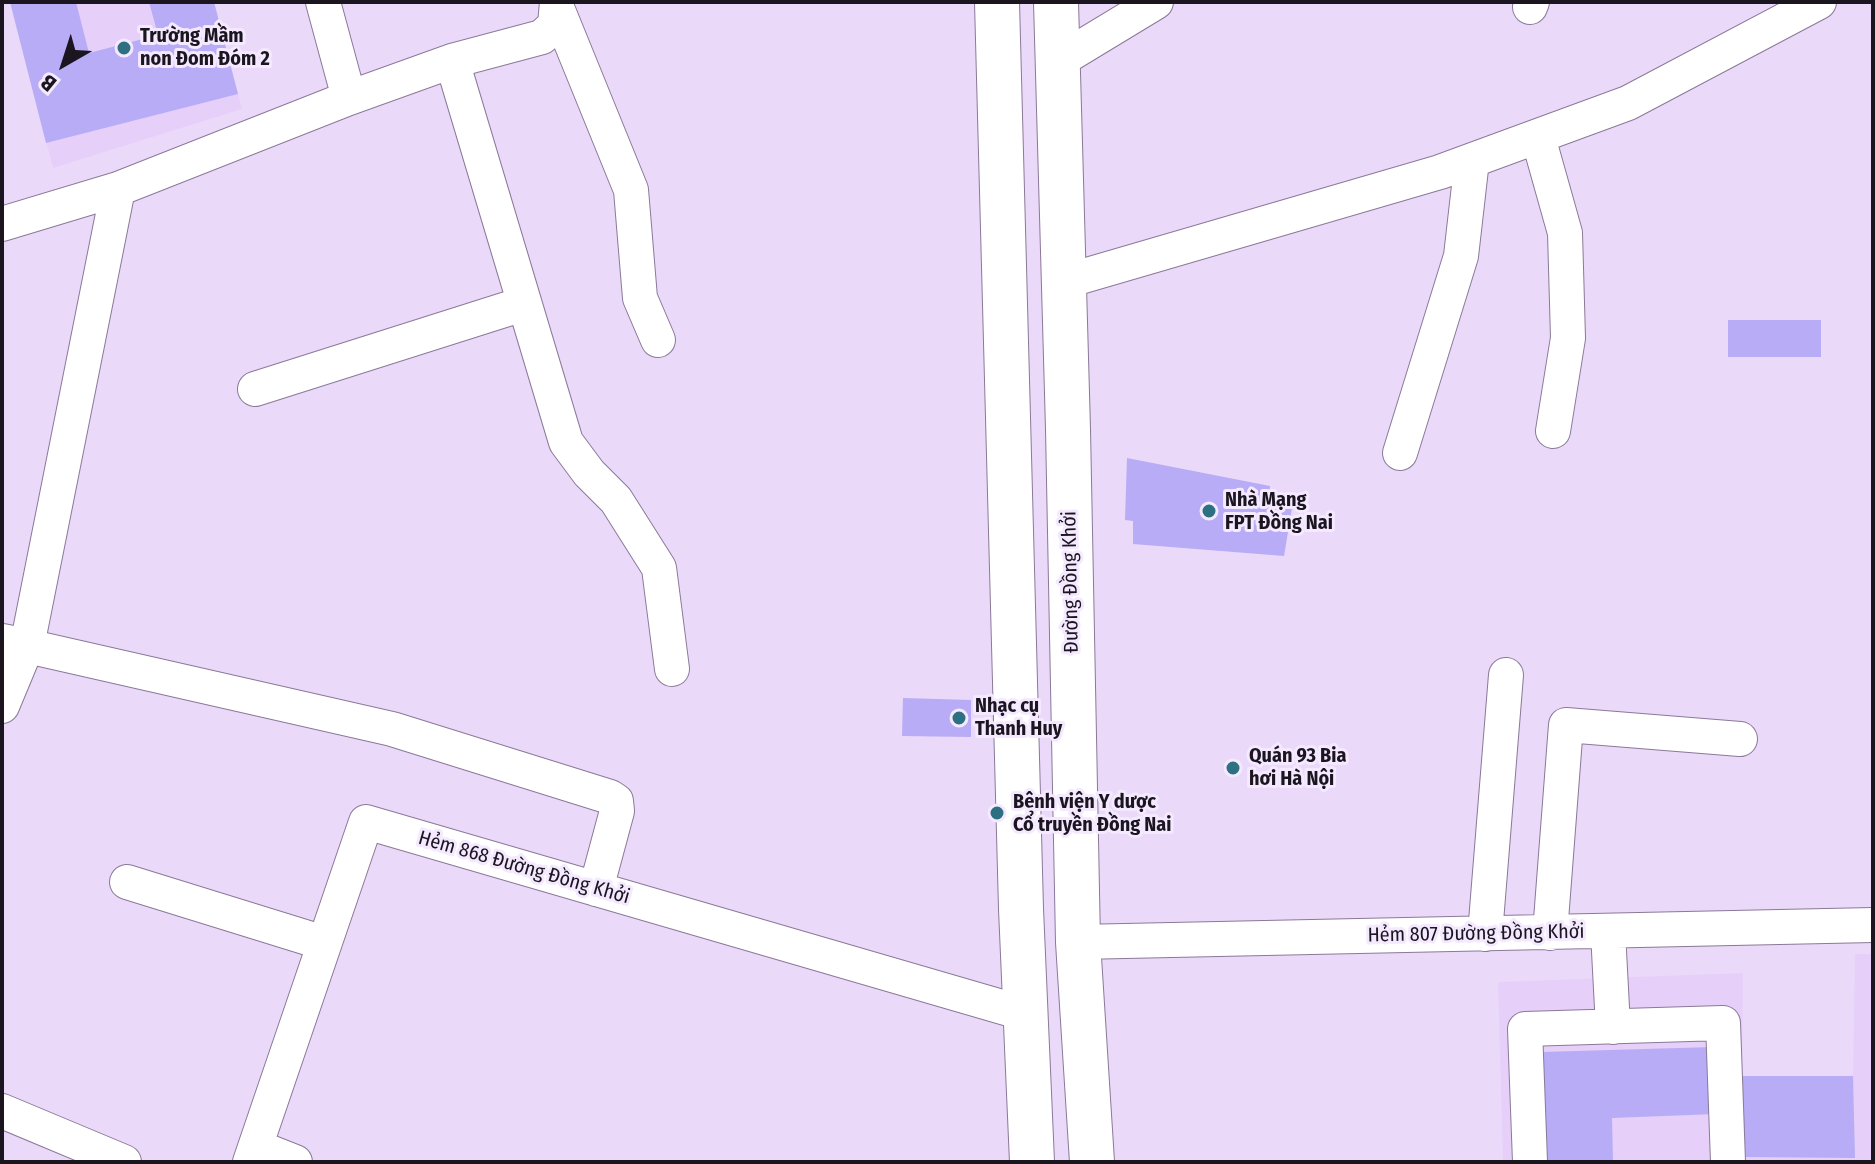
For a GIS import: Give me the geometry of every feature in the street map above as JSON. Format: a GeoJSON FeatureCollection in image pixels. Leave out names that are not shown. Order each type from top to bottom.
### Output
{"type":"FeatureCollection","features":[{"type":"Feature","properties":{"kind":"main road"},"geometry":{"type":"LineString","coordinates":[[997,2],[1022,940],[1032,1162]]}},
{"type":"Feature","properties":{"kind":"main road","name":"Đường Đồng Khởi"},"geometry":{"type":"LineString","coordinates":[[1056,2],[1078,942],[1092,1162]]}},
{"type":"Feature","properties":{"kind":"main road"},"geometry":{"type":"LineString","coordinates":[[1022,940],[1078,942]]}},
{"type":"Feature","properties":{"kind":"street"},"geometry":{"type":"LineString","coordinates":[[323,2],[349,98]]}},
{"type":"Feature","properties":{"kind":"street"},"geometry":{"type":"LineString","coordinates":[[1057,62],[1156,2]]}},
{"type":"Feature","properties":{"kind":"street"},"geometry":{"type":"LineString","coordinates":[[1063,282],[1440,172],[1538,137],[1628,103],[1819,2]]}},
{"type":"Feature","properties":{"kind":"street"},"geometry":{"type":"LineString","coordinates":[[2,224],[118,189],[452,61],[542,37],[555,25],[557,5]]}},
{"type":"Feature","properties":{"kind":"street"},"geometry":{"type":"LineString","coordinates":[[557,5],[631,190],[640,298],[658,340]]}},
{"type":"Feature","properties":{"kind":"street"},"geometry":{"type":"LineString","coordinates":[[452,61],[566,442],[589,473],[616,500],[659,568],[672,669]]}},
{"type":"Feature","properties":{"kind":"street"},"geometry":{"type":"LineString","coordinates":[[1538,137],[1565,233],[1568,338],[1553,431]]}},
{"type":"Feature","properties":{"kind":"street"},"geometry":{"type":"LineString","coordinates":[[1400,453],[1461,256],[1472,160]]}},
{"type":"Feature","properties":{"kind":"street"},"geometry":{"type":"LineString","coordinates":[[2,706],[118,189]]}},
{"type":"Feature","properties":{"kind":"street"},"geometry":{"type":"LineString","coordinates":[[255,389],[523,304]]}},
{"type":"Feature","properties":{"kind":"street"},"geometry":{"type":"LineString","coordinates":[[15,644],[392,729],[610,797],[616,801],[617,811],[596,889]]}},
{"type":"Feature","properties":{"kind":"street"},"geometry":{"type":"LineString","coordinates":[[1485,934],[1506,675]]}},
{"type":"Feature","properties":{"kind":"street"},"geometry":{"type":"LineString","coordinates":[[1550,933],[1566,725],[1740,739]]}},
{"type":"Feature","properties":{"kind":"street","name":"Hẻm 868 Đường Đồng Khởi"},"geometry":{"type":"LineString","coordinates":[[254,1154],[366,822],[1026,1014]]}},
{"type":"Feature","properties":{"kind":"street"},"geometry":{"type":"LineString","coordinates":[[127,882],[324,943]]}},
{"type":"Feature","properties":{"kind":"street","name":"Hẻm 807 Đường Đồng Khởi"},"geometry":{"type":"LineString","coordinates":[[1078,942],[1873,925]]}},
{"type":"Feature","properties":{"kind":"street"},"geometry":{"type":"LineString","coordinates":[[1608,932],[1613,1027]]}},
{"type":"Feature","properties":{"kind":"street"},"geometry":{"type":"LineString","coordinates":[[1530,1162],[1525,1029],[1723,1023],[1728,1162]]}},
{"type":"Feature","properties":{"kind":"street"},"geometry":{"type":"LineString","coordinates":[[2,1111],[124,1162]]}},
{"type":"Feature","properties":{"kind":"street"},"geometry":{"type":"LineString","coordinates":[[254,1154],[295,1162]]}},
{"type":"Feature","properties":{"kind":"shaded area","name":"Trường Mầm non Đom Đóm 2"},"geometry":{"type":"Polygon","coordinates":[[[10,2],[214,2],[242,109],[53,168],[10,2]]]}},
{"type":"Feature","properties":{"kind":"shaded area"},"geometry":{"type":"Polygon","coordinates":[[[1855,954],[1873,954],[1873,1162],[1503,1162],[1498,982],[1743,973],[1742,1076],[1853,1076],[1855,954]]]}},
{"type":"Feature","properties":{"kind":"building","name":"Trường Mầm non Đom Đóm 2"},"geometry":{"type":"Polygon","coordinates":[[[10,2],[76,2],[89,53],[158,35],[149,2],[214,2],[238,94],[46,143],[10,2]]]}},
{"type":"Feature","properties":{"kind":"building"},"geometry":{"type":"Polygon","coordinates":[[[1728,320],[1821,320],[1821,357],[1728,357],[1728,320]]]}},
{"type":"Feature","properties":{"kind":"building","name":"Nhà Mạng FPT Đồng Nai"},"geometry":{"type":"Polygon","coordinates":[[[1127,458],[1270,486],[1269,497],[1293,502],[1284,556],[1133,544],[1133,521],[1125,520],[1127,458]]]}},
{"type":"Feature","properties":{"kind":"building"},"geometry":{"type":"Polygon","coordinates":[[[903,698],[971,700],[971,737],[902,736],[903,698]]]}},
{"type":"Feature","properties":{"kind":"building"},"geometry":{"type":"Polygon","coordinates":[[[1713,1047],[1716,1114],[1612,1118],[1613,1162],[1545,1162],[1541,1052],[1713,1047]]]}},
{"type":"Feature","properties":{"kind":"building"},"geometry":{"type":"Polygon","coordinates":[[[1741,1076],[1853,1076],[1855,1158],[1742,1157],[1741,1076]]]}},
{"type":"Feature","properties":{"kind":"place","name":"Trường Mầm non Đom Đóm 2"},"geometry":{"type":"Point","coordinates":[124,48]}},
{"type":"Feature","properties":{"kind":"place","name":"Nhà Mạng FPT Đồng Nai"},"geometry":{"type":"Point","coordinates":[1209,511]}},
{"type":"Feature","properties":{"kind":"place","name":"Nhạc cụ Thanh Huy"},"geometry":{"type":"Point","coordinates":[959,718]}},
{"type":"Feature","properties":{"kind":"place","name":"Quán 93 Bia hơi Hà Nội"},"geometry":{"type":"Point","coordinates":[1233,768]}},
{"type":"Feature","properties":{"kind":"place","name":"Bệnh viện Y dược Cổ truyền Đồng Nai"},"geometry":{"type":"Point","coordinates":[997,813]}}]}
